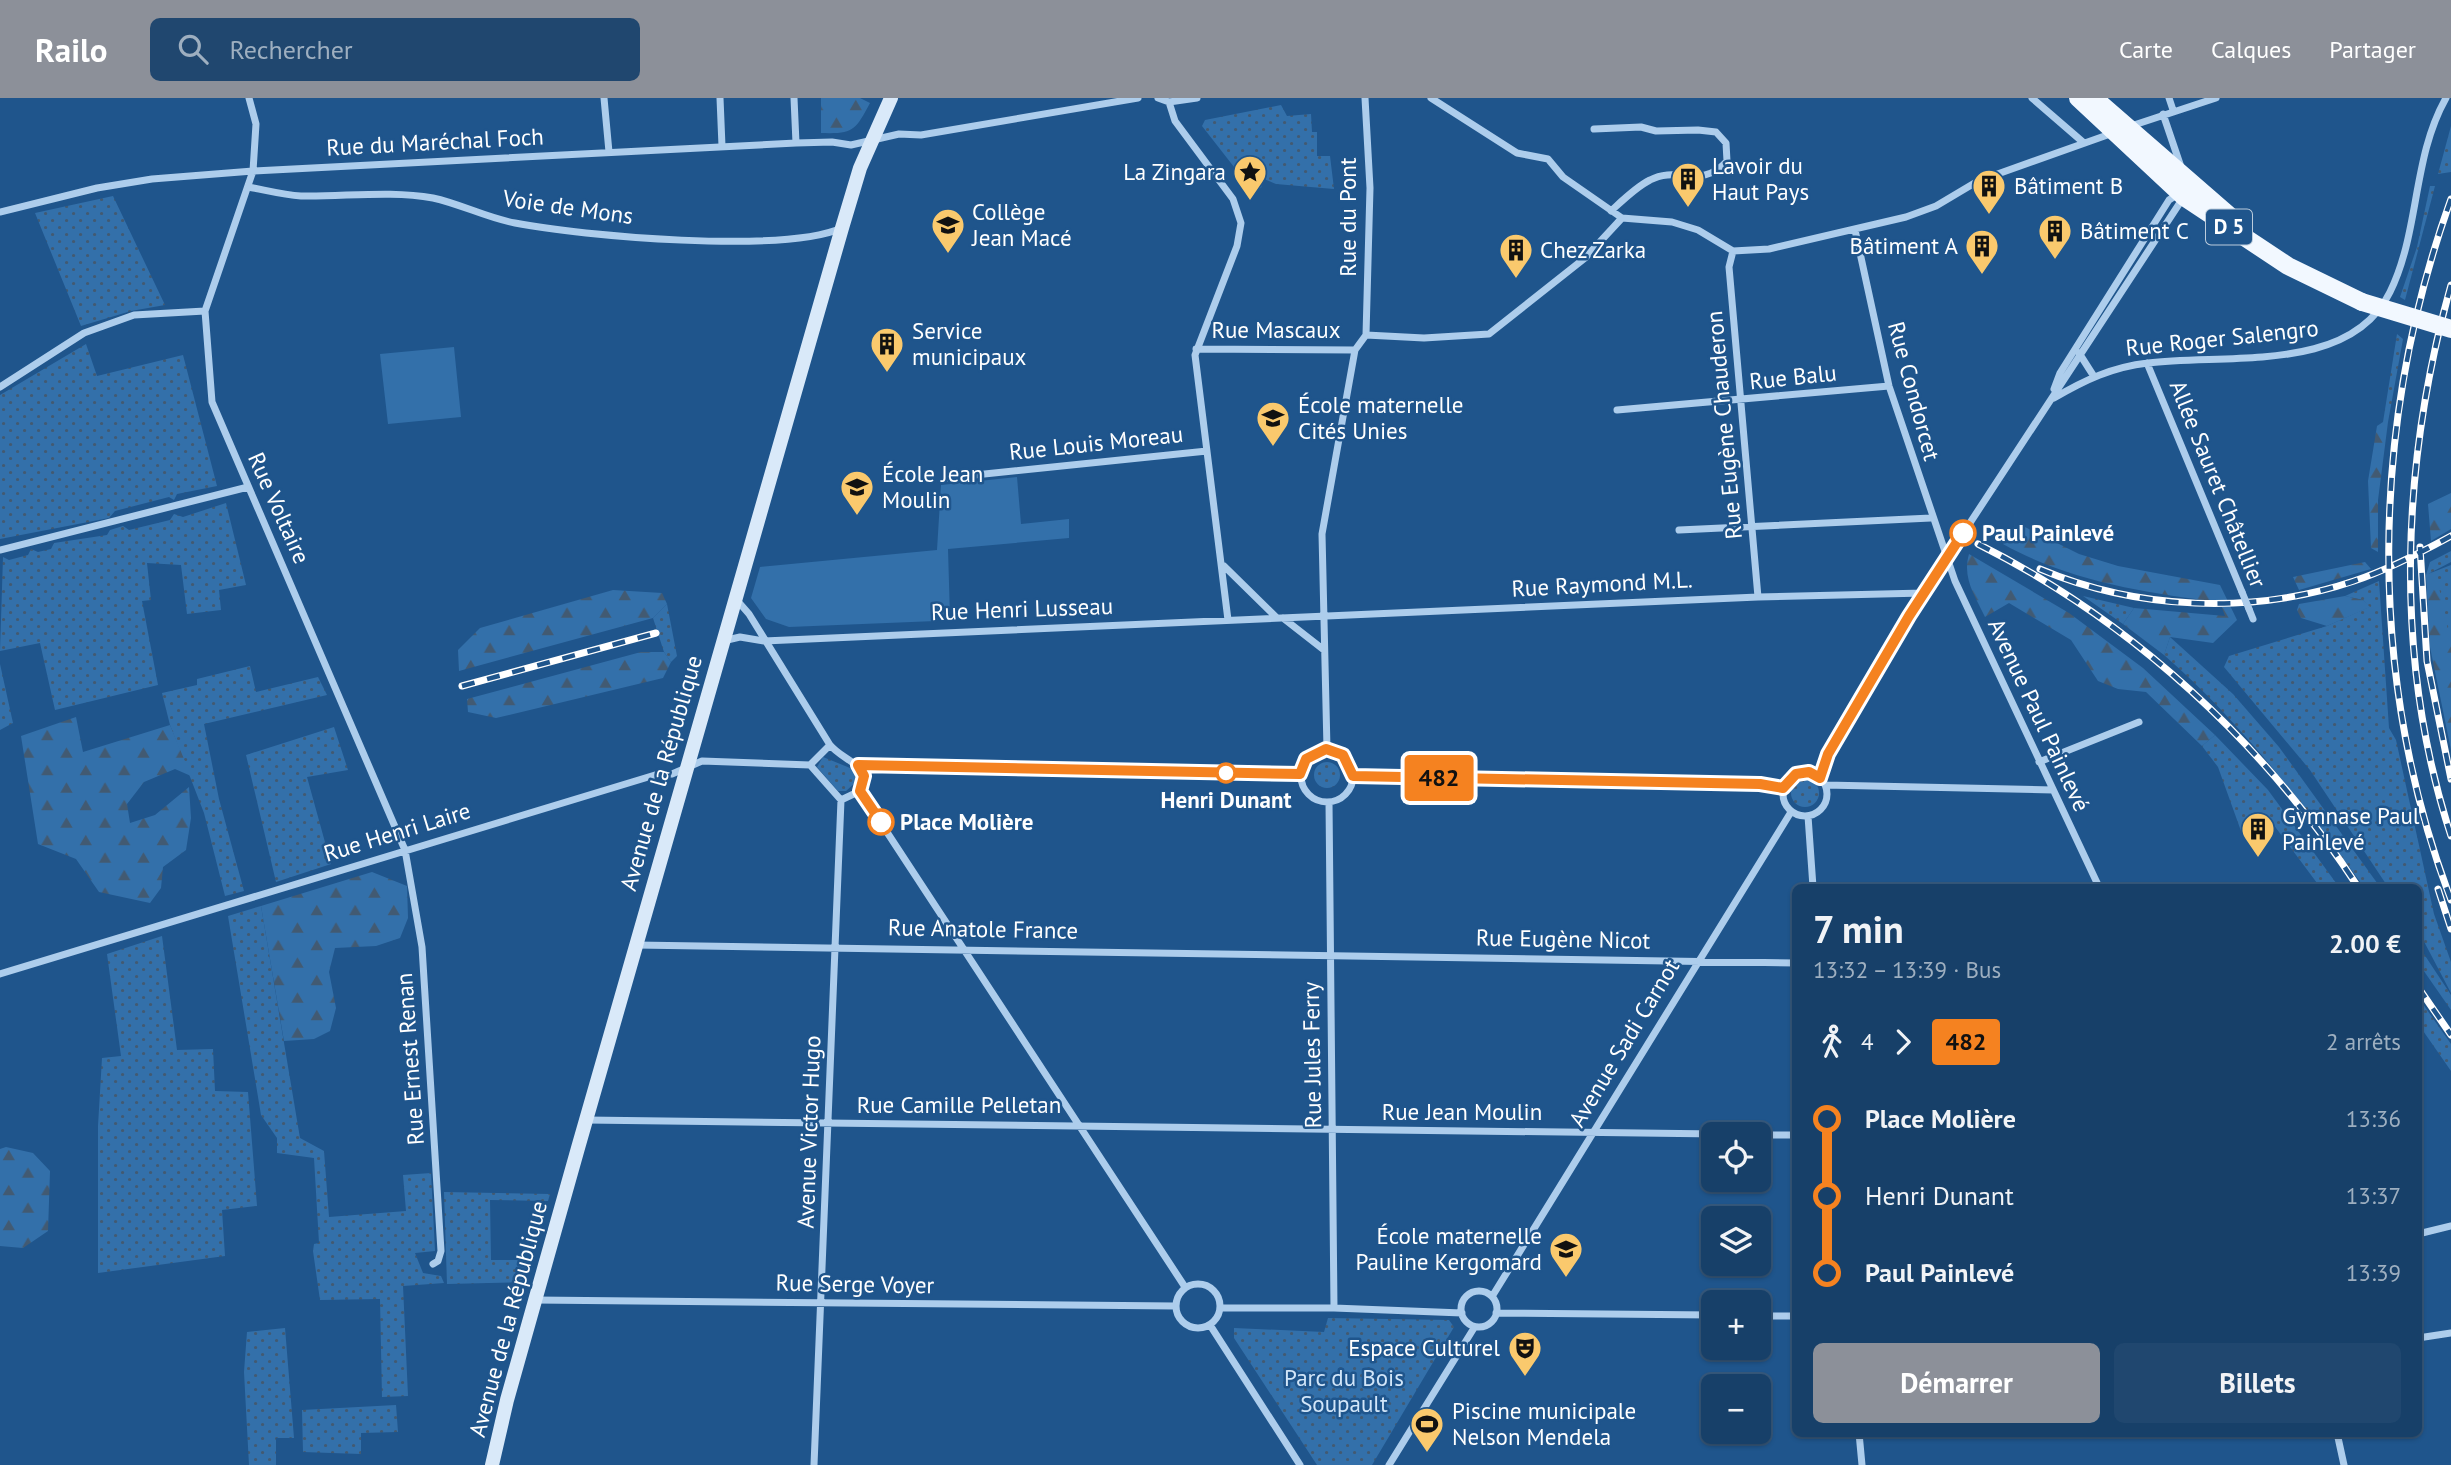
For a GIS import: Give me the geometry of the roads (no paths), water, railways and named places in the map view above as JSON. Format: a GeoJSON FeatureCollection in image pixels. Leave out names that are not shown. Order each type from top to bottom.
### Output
{"type":"FeatureCollection","features":[{"type":"Feature","properties":{"kind":"main road","name":"Avenue de la République"},"geometry":{"type":"LineString","coordinates":[[492,1465],[535,1300],[842,228],[860,168],[891,98]]}},
{"type":"Feature","properties":{"kind":"main road","name":"D 5"},"geometry":{"type":"LineString","coordinates":[[2078,98],[2121,130]]}},
{"type":"Feature","properties":{"kind":"main road","name":"D 5"},"geometry":{"type":"LineString","coordinates":[[2094,98],[2177,190],[2275,257],[2326,286],[2362,302],[2451,329]]}},
{"type":"Feature","properties":{"kind":"main road","name":"D 5"},"geometry":{"type":"LineString","coordinates":[[2177,190],[2208,197],[2275,257]]}},
{"type":"Feature","properties":{"kind":"street","name":"Rue Voltaire"},"geometry":{"type":"LineString","coordinates":[[249,98],[256,124],[254,171],[205,311],[212,402],[405,850]]}},
{"type":"Feature","properties":{"kind":"street"},"geometry":{"type":"LineString","coordinates":[[604,98],[609,152]]}},
{"type":"Feature","properties":{"kind":"street"},"geometry":{"type":"LineString","coordinates":[[720,98],[722,146]]}},
{"type":"Feature","properties":{"kind":"street"},"geometry":{"type":"LineString","coordinates":[[794,98],[796,143]]}},
{"type":"Feature","properties":{"kind":"street","name":"Rue du Maréchal Foch"},"geometry":{"type":"LineString","coordinates":[[0,212],[97,188],[152,179],[722,146],[832,142],[851,145],[875,138],[900,134],[921,135],[1138,98]]}},
{"type":"Feature","properties":{"kind":"street"},"geometry":{"type":"LineString","coordinates":[[1158,98],[1169,102],[1197,98]]}},
{"type":"Feature","properties":{"kind":"street","name":"Rue du Pont"},"geometry":{"type":"LineString","coordinates":[[1365,98],[1370,188],[1366,335]]}},
{"type":"Feature","properties":{"kind":"street"},"geometry":{"type":"LineString","coordinates":[[1431,98],[1517,153],[1548,159],[1563,177],[1622,218],[1672,222],[1698,230],[1733,251],[1769,249],[1855,230],[1929,209],[1978,181],[2173,110],[2216,98]]}},
{"type":"Feature","properties":{"kind":"street"},"geometry":{"type":"LineString","coordinates":[[2032,98],[2084,143]]}},
{"type":"Feature","properties":{"kind":"street"},"geometry":{"type":"LineString","coordinates":[[2169,98],[2173,110]]}},
{"type":"Feature","properties":{"kind":"street","name":"Rue Roger Salengro"},"geometry":{"type":"LineString","coordinates":[[2050,400],[2093,375],[2147,363],[2310,351],[2337,343],[2361,327],[2378,311],[2390,292],[2404,255],[2419,174],[2446,98]]}},
{"type":"Feature","properties":{"kind":"street"},"geometry":{"type":"LineString","coordinates":[[1169,102],[1175,121],[1233,199],[1241,223],[1237,246],[1196,349],[1196,367],[1224,566],[1228,620]]}},
{"type":"Feature","properties":{"kind":"street"},"geometry":{"type":"LineString","coordinates":[[1820,778],[1828,754],[1924,593],[2081,357],[2177,190],[2163,114]]}},
{"type":"Feature","properties":{"kind":"street"},"geometry":{"type":"LineString","coordinates":[[1594,129],[1641,127],[1656,131],[1716,132],[1726,144],[1727,161],[1711,175],[1650,179],[1611,211]]}},
{"type":"Feature","properties":{"kind":"street","name":"Voie de Mons"},"geometry":{"type":"LineString","coordinates":[[248,187],[296,196],[360,194],[433,198],[512,223],[591,233],[754,240],[824,236],[842,228]]}},
{"type":"Feature","properties":{"kind":"street"},"geometry":{"type":"LineString","coordinates":[[2050,400],[2060,373],[2177,190]]}},
{"type":"Feature","properties":{"kind":"street"},"geometry":{"type":"LineString","coordinates":[[1326,749],[1322,534],[1355,350],[1366,335],[1424,338],[1489,334],[1585,258],[1622,218]]}},
{"type":"Feature","properties":{"kind":"street","name":"Rue Condorcet"},"geometry":{"type":"LineString","coordinates":[[1855,230],[1889,386],[1946,558]]}},
{"type":"Feature","properties":{"kind":"street","name":"Rue Eugène Chauderon"},"geometry":{"type":"LineString","coordinates":[[1733,251],[1729,267],[1758,597]]}},
{"type":"Feature","properties":{"kind":"street"},"geometry":{"type":"LineString","coordinates":[[0,387],[84,332],[134,315],[205,311]]}},
{"type":"Feature","properties":{"kind":"street"},"geometry":{"type":"LineString","coordinates":[[2077,346],[2093,375]]}},
{"type":"Feature","properties":{"kind":"street","name":"Rue Mascaux"},"geometry":{"type":"LineString","coordinates":[[1196,349],[1355,350]]}},
{"type":"Feature","properties":{"kind":"street","name":"Allée Sauret Châtellier"},"geometry":{"type":"LineString","coordinates":[[2147,363],[2253,619]]}},
{"type":"Feature","properties":{"kind":"street","name":"Rue Balu"},"geometry":{"type":"LineString","coordinates":[[1617,410],[1889,386]]}},
{"type":"Feature","properties":{"kind":"street","name":"Rue Louis Moreau"},"geometry":{"type":"LineString","coordinates":[[946,478],[1207,451]]}},
{"type":"Feature","properties":{"kind":"street"},"geometry":{"type":"LineString","coordinates":[[0,550],[248,487]]}},
{"type":"Feature","properties":{"kind":"street"},"geometry":{"type":"LineString","coordinates":[[1679,530],[1931,518]]}},
{"type":"Feature","properties":{"kind":"street","name":"Avenue Paul Painlevé"},"geometry":{"type":"LineString","coordinates":[[1946,558],[2098,884]]}},
{"type":"Feature","properties":{"kind":"street"},"geometry":{"type":"LineString","coordinates":[[1224,566],[1280,618],[1324,650]]}},
{"type":"Feature","properties":{"kind":"street","name":"Rue Raymond M.L."},"geometry":{"type":"LineString","coordinates":[[1280,618],[1758,597],[1924,593]]}},
{"type":"Feature","properties":{"kind":"street"},"geometry":{"type":"LineString","coordinates":[[735,598],[830,745],[838,755],[858,765],[1300,774]]}},
{"type":"Feature","properties":{"kind":"street","name":"Rue Henri Lusseau"},"geometry":{"type":"LineString","coordinates":[[722,641],[740,636],[764,641],[1280,618]]}},
{"type":"Feature","properties":{"kind":"street"},"geometry":{"type":"LineString","coordinates":[[2039,762],[2140,722]]}},
{"type":"Feature","properties":{"kind":"street"},"geometry":{"type":"LineString","coordinates":[[830,745],[810,765],[841,800],[860,791]]}},
{"type":"Feature","properties":{"kind":"street"},"geometry":{"type":"LineString","coordinates":[[1326,749],[1343,755],[1353,776],[1349,791],[1329,803],[1308,795],[1300,774],[1306,759],[1326,749]]}},
{"type":"Feature","properties":{"kind":"street","name":"Rue Henri Laire"},"geometry":{"type":"LineString","coordinates":[[0,974],[405,850],[709,761],[810,765]]}},
{"type":"Feature","properties":{"kind":"street"},"geometry":{"type":"LineString","coordinates":[[858,765],[864,776],[860,791],[1185,1287]]}},
{"type":"Feature","properties":{"kind":"street"},"geometry":{"type":"LineString","coordinates":[[1809,772],[1820,778],[1825,785],[1824,805],[1808,816],[1791,812],[1784,803],[1783,788],[1796,774],[1809,772]]}},
{"type":"Feature","properties":{"kind":"street"},"geometry":{"type":"LineString","coordinates":[[1353,776],[1760,784],[1783,788]]}},
{"type":"Feature","properties":{"kind":"street"},"geometry":{"type":"LineString","coordinates":[[1825,785],[2053,790]]}},
{"type":"Feature","properties":{"kind":"street","name":"Avenue Victor Hugo"},"geometry":{"type":"LineString","coordinates":[[814,1465],[841,800]]}},
{"type":"Feature","properties":{"kind":"street","name":"Rue Jules Ferry"},"geometry":{"type":"LineString","coordinates":[[1329,803],[1335,1308]]}},
{"type":"Feature","properties":{"kind":"street","name":"Avenue Sadi Carnot"},"geometry":{"type":"LineString","coordinates":[[1493,1295],[1791,812]]}},
{"type":"Feature","properties":{"kind":"street"},"geometry":{"type":"LineString","coordinates":[[1808,816],[1813,884]]}},
{"type":"Feature","properties":{"kind":"street","name":"Rue Ernest Renan"},"geometry":{"type":"LineString","coordinates":[[405,850],[422,947],[441,1251],[439,1261],[433,1264]]}},
{"type":"Feature","properties":{"kind":"street","name":"Rue Anatole France"},"geometry":{"type":"LineString","coordinates":[[636,944],[1330,955]]}},
{"type":"Feature","properties":{"kind":"street","name":"Rue Eugène Nicot"},"geometry":{"type":"LineString","coordinates":[[1330,955],[1792,963]]}},
{"type":"Feature","properties":{"kind":"street","name":"Rue Camille Pelletan"},"geometry":{"type":"LineString","coordinates":[[586,1120],[1080,1125],[1332,1131]]}},
{"type":"Feature","properties":{"kind":"street","name":"Rue Jean Moulin"},"geometry":{"type":"LineString","coordinates":[[1332,1131],[1701,1134]]}},
{"type":"Feature","properties":{"kind":"street"},"geometry":{"type":"LineString","coordinates":[[1771,1135],[1792,1135]]}},
{"type":"Feature","properties":{"kind":"street"},"geometry":{"type":"LineString","coordinates":[[2422,1233],[2451,1226]]}},
{"type":"Feature","properties":{"kind":"street"},"geometry":{"type":"LineString","coordinates":[[1197,1283],[1209,1286],[1218,1296],[1220,1308],[1210,1325],[1199,1329],[1187,1326],[1178,1318],[1175,1306],[1177,1295],[1185,1287],[1197,1283]]}},
{"type":"Feature","properties":{"kind":"street"},"geometry":{"type":"LineString","coordinates":[[1496,1313],[1493,1295],[1486,1292],[1471,1294],[1462,1306],[1462,1313],[1468,1325],[1474,1328],[1483,1326],[1496,1313],[1701,1315]]}},
{"type":"Feature","properties":{"kind":"street","name":"Rue Serge Voyer"},"geometry":{"type":"LineString","coordinates":[[535,1300],[1175,1306]]}},
{"type":"Feature","properties":{"kind":"street"},"geometry":{"type":"LineString","coordinates":[[1220,1308],[1335,1308],[1462,1313]]}},
{"type":"Feature","properties":{"kind":"street"},"geometry":{"type":"LineString","coordinates":[[1771,1316],[1792,1316]]}},
{"type":"Feature","properties":{"kind":"street"},"geometry":{"type":"LineString","coordinates":[[1210,1325],[1300,1465]]}},
{"type":"Feature","properties":{"kind":"street"},"geometry":{"type":"LineString","coordinates":[[1389,1465],[1474,1328]]}},
{"type":"Feature","properties":{"kind":"street"},"geometry":{"type":"LineString","coordinates":[[2422,1337],[2451,1333]]}},
{"type":"Feature","properties":{"kind":"street"},"geometry":{"type":"LineString","coordinates":[[1859,1437],[1862,1465]]}},
{"type":"Feature","properties":{"kind":"street"},"geometry":{"type":"LineString","coordinates":[[2338,1437],[2344,1465]]}},
{"type":"Feature","properties":{"kind":"railway"},"geometry":{"type":"LineString","coordinates":[[2451,199],[2424,285],[2405,372],[2393,461],[2389,550],[2392,639],[2404,728],[2423,815],[2451,900]]}},
{"type":"Feature","properties":{"kind":"railway"},"geometry":{"type":"LineString","coordinates":[[2451,285],[2434,353],[2422,422],[2410,561],[2412,631],[2420,700],[2432,769],[2451,836]]}},
{"type":"Feature","properties":{"kind":"railway"},"geometry":{"type":"LineString","coordinates":[[2040,569],[2077,583],[2155,600],[2236,603],[2315,592],[2354,581],[2403,561],[2451,536]]}},
{"type":"Feature","properties":{"kind":"railway"},"geometry":{"type":"LineString","coordinates":[[1978,544],[2035,575],[2089,610],[2141,648],[2190,690],[2237,735],[2281,783],[2356,884]]}},
{"type":"Feature","properties":{"kind":"railway"},"geometry":{"type":"LineString","coordinates":[[2420,547],[2427,661],[2451,779]]}},
{"type":"Feature","properties":{"kind":"railway"},"geometry":{"type":"LineString","coordinates":[[462,686],[656,633]]}},
{"type":"Feature","properties":{"kind":"railway"},"geometry":{"type":"LineString","coordinates":[[2438,889],[2451,929]]}},
{"type":"Feature","properties":{"kind":"railway"},"geometry":{"type":"LineString","coordinates":[[2422,993],[2451,1035]]}},
{"type":"Feature","properties":{"kind":"place","name":"La Zingara"},"geometry":{"type":"Point","coordinates":[1250,202]}},
{"type":"Feature","properties":{"kind":"place","name":"Lavoir du Haut Pays"},"geometry":{"type":"Point","coordinates":[1688,209]}},
{"type":"Feature","properties":{"kind":"place","name":"Bâtiment B"},"geometry":{"type":"Point","coordinates":[1989,216]}},
{"type":"Feature","properties":{"kind":"place","name":"Collège Jean Macé"},"geometry":{"type":"Point","coordinates":[948,255]}},
{"type":"Feature","properties":{"kind":"place","name":"Bâtiment C"},"geometry":{"type":"Point","coordinates":[2055,261]}},
{"type":"Feature","properties":{"kind":"place","name":"Bâtiment A"},"geometry":{"type":"Point","coordinates":[1982,276]}},
{"type":"Feature","properties":{"kind":"place","name":"Chez Zarka"},"geometry":{"type":"Point","coordinates":[1516,280]}},
{"type":"Feature","properties":{"kind":"place","name":"Service municipaux"},"geometry":{"type":"Point","coordinates":[887,374]}},
{"type":"Feature","properties":{"kind":"place","name":"École maternelle Cités Unies"},"geometry":{"type":"Point","coordinates":[1273,448]}},
{"type":"Feature","properties":{"kind":"place","name":"École Jean Moulin"},"geometry":{"type":"Point","coordinates":[857,517]}},
{"type":"Feature","properties":{"kind":"place","name":"Paul Painlevé"},"geometry":{"type":"Point","coordinates":[1963,533]}},
{"type":"Feature","properties":{"kind":"place","name":"Henri Dunant"},"geometry":{"type":"Point","coordinates":[1226,773]}},
{"type":"Feature","properties":{"kind":"place","name":"Place Molière"},"geometry":{"type":"Point","coordinates":[881,822]}},
{"type":"Feature","properties":{"kind":"place","name":"Gymnase Paul Painlevé"},"geometry":{"type":"Point","coordinates":[2258,859]}},
{"type":"Feature","properties":{"kind":"place","name":"École maternelle Pauline Kergomard"},"geometry":{"type":"Point","coordinates":[1566,1279]}},
{"type":"Feature","properties":{"kind":"place","name":"Espace Culturel"},"geometry":{"type":"Point","coordinates":[1525,1378]}},
{"type":"Feature","properties":{"kind":"place","name":"Piscine municipale Nelson Mendela"},"geometry":{"type":"Point","coordinates":[1427,1454]}},
{"type":"Feature","properties":{"kind":"park label","name":"Parc du Bois Soupault"},"geometry":{"type":"Point","coordinates":[1344,1391]}}]}
